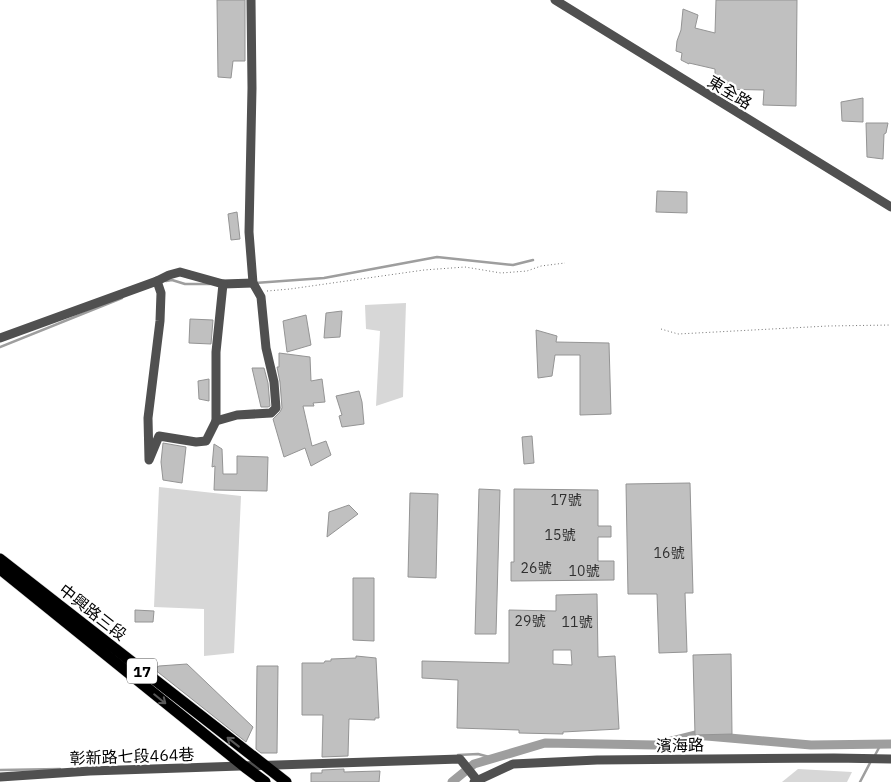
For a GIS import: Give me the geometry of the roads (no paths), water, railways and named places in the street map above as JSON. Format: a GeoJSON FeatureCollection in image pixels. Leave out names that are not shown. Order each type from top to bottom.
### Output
{"type":"FeatureCollection","features":[{"type":"Feature","properties":{"kind":"main road","name":"中興路三段"},"geometry":{"type":"LineString","coordinates":[[0,559],[286,782]]}},
{"type":"Feature","properties":{"kind":"main road","name":"中興路三段"},"geometry":{"type":"LineString","coordinates":[[0,569],[265,782]]}},
{"type":"Feature","properties":{"kind":"street"},"geometry":{"type":"LineString","coordinates":[[216,421],[237,415],[271,413],[276,408],[274,382],[266,348],[261,298],[253,283],[249,232],[252,88],[251,0]]}},
{"type":"Feature","properties":{"kind":"street","name":"東全路"},"geometry":{"type":"LineString","coordinates":[[555,0],[891,207]]}},
{"type":"Feature","properties":{"kind":"street"},"geometry":{"type":"LineString","coordinates":[[0,338],[180,272],[223,284],[253,283]]}},
{"type":"Feature","properties":{"kind":"street"},"geometry":{"type":"LineString","coordinates":[[157,281],[162,293],[148,418],[149,460],[159,436],[196,442],[206,441],[216,421],[216,352],[223,284]]}},
{"type":"Feature","properties":{"kind":"street","name":"彰新路七段464巷"},"geometry":{"type":"LineString","coordinates":[[0,777],[19,779],[90,772],[460,759],[476,781]]}},
{"type":"Feature","properties":{"kind":"street","name":"濱海路"},"geometry":{"type":"LineString","coordinates":[[476,781],[513,764],[597,760],[891,759]]}},
{"type":"Feature","properties":{"kind":"waterway"},"geometry":{"type":"LineString","coordinates":[[255,283],[324,278],[437,257],[513,265],[533,260]]}},
{"type":"Feature","properties":{"kind":"waterway"},"geometry":{"type":"LineString","coordinates":[[166,281],[172,280],[185,284],[210,284]]}},
{"type":"Feature","properties":{"kind":"waterway"},"geometry":{"type":"LineString","coordinates":[[0,347],[122,298]]}},
{"type":"Feature","properties":{"kind":"waterway"},"geometry":{"type":"LineString","coordinates":[[452,782],[474,764],[545,743],[655,745],[695,735],[811,745],[891,744]]}},
{"type":"Feature","properties":{"kind":"waterway"},"geometry":{"type":"LineString","coordinates":[[874,757],[881,744]]}},
{"type":"Feature","properties":{"kind":"waterway"},"geometry":{"type":"LineString","coordinates":[[458,755],[478,754],[493,758]]}},
{"type":"Feature","properties":{"kind":"waterway"},"geometry":{"type":"LineString","coordinates":[[860,782],[871,761]]}},
{"type":"Feature","properties":{"kind":"waterway"},"geometry":{"type":"LineString","coordinates":[[0,770],[60,769]]}}]}
